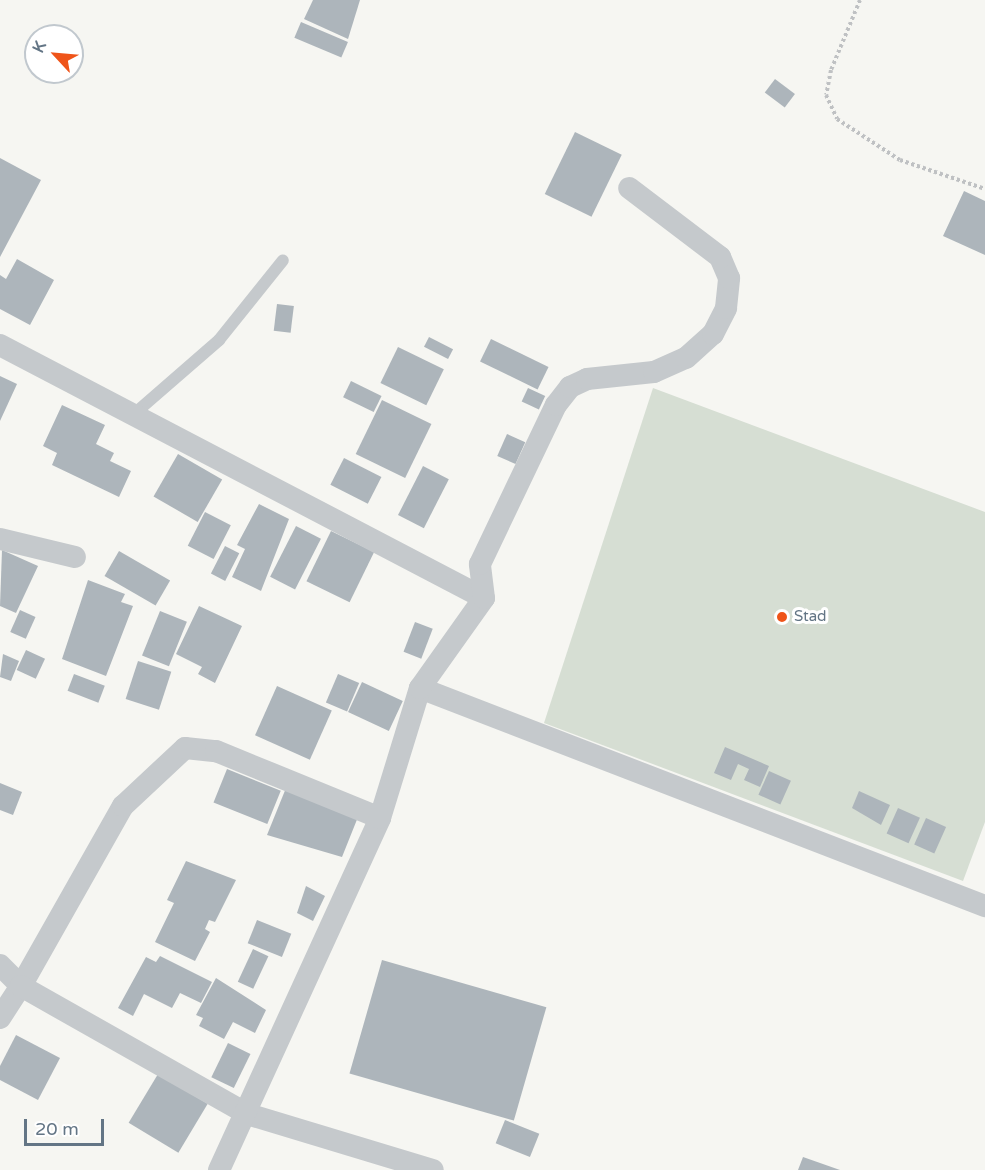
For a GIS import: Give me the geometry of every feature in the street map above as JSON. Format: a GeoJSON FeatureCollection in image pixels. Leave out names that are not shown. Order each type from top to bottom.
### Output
{"type":"FeatureCollection","features":[{"type":"Feature","properties":{"kind":"street"},"geometry":{"type":"LineString","coordinates":[[219,1170],[247,1114],[380,818],[420,688],[483,598],[480,564],[570,387],[587,379],[654,372],[686,358],[713,334],[726,308],[729,278],[720,257],[629,188]]}},
{"type":"Feature","properties":{"kind":"street"},"geometry":{"type":"LineString","coordinates":[[0,345],[483,598]]}},
{"type":"Feature","properties":{"kind":"street"},"geometry":{"type":"LineString","coordinates":[[0,539],[75,557]]}},
{"type":"Feature","properties":{"kind":"street"},"geometry":{"type":"LineString","coordinates":[[420,688],[985,906]]}},
{"type":"Feature","properties":{"kind":"street"},"geometry":{"type":"LineString","coordinates":[[0,1018],[21,986],[123,806],[185,748],[216,752],[380,818]]}},
{"type":"Feature","properties":{"kind":"street"},"geometry":{"type":"LineString","coordinates":[[0,965],[21,986],[247,1114],[433,1170]]}},
{"type":"Feature","properties":{"kind":"lane"},"geometry":{"type":"LineString","coordinates":[[134,414],[219,340],[283,260]]}},
{"type":"Feature","properties":{"kind":"path"},"geometry":{"type":"LineString","coordinates":[[860,0],[829,79],[826,95],[837,119],[900,160],[985,189]]}},
{"type":"Feature","properties":{"kind":"shaded area","name":"Stad"},"geometry":{"type":"Polygon","coordinates":[[[653,388],[985,512],[985,822],[963,881],[544,723],[653,388]]]}},
{"type":"Feature","properties":{"kind":"building"},"geometry":{"type":"Polygon","coordinates":[[[313,0],[360,0],[348,39],[304,19],[313,0]]]}},
{"type":"Feature","properties":{"kind":"building"},"geometry":{"type":"Polygon","coordinates":[[[301,22],[348,42],[341,58],[294,38],[301,22]]]}},
{"type":"Feature","properties":{"kind":"building"},"geometry":{"type":"Polygon","coordinates":[[[775,79],[795,94],[785,108],[765,93],[775,79]]]}},
{"type":"Feature","properties":{"kind":"building"},"geometry":{"type":"Polygon","coordinates":[[[575,132],[622,155],[591,217],[545,194],[575,132]]]}},
{"type":"Feature","properties":{"kind":"building"},"geometry":{"type":"Polygon","coordinates":[[[0,158],[41,180],[0,257],[0,158]]]}},
{"type":"Feature","properties":{"kind":"building"},"geometry":{"type":"Polygon","coordinates":[[[964,191],[985,201],[985,255],[943,236],[964,191]]]}},
{"type":"Feature","properties":{"kind":"building"},"geometry":{"type":"Polygon","coordinates":[[[17,259],[54,280],[30,325],[0,309],[0,275],[6,279],[17,259]]]}},
{"type":"Feature","properties":{"kind":"building"},"geometry":{"type":"Polygon","coordinates":[[[277,304],[294,306],[291,333],[274,331],[277,304]]]}},
{"type":"Feature","properties":{"kind":"building"},"geometry":{"type":"Polygon","coordinates":[[[429,337],[453,349],[448,359],[424,347],[429,337]]]}},
{"type":"Feature","properties":{"kind":"building"},"geometry":{"type":"Polygon","coordinates":[[[491,339],[549,367],[538,390],[480,361],[491,339]]]}},
{"type":"Feature","properties":{"kind":"building"},"geometry":{"type":"Polygon","coordinates":[[[398,347],[444,369],[426,405],[380,383],[398,347]]]}},
{"type":"Feature","properties":{"kind":"building"},"geometry":{"type":"Polygon","coordinates":[[[0,376],[17,384],[0,421],[0,376]]]}},
{"type":"Feature","properties":{"kind":"building"},"geometry":{"type":"Polygon","coordinates":[[[351,381],[382,396],[374,412],[343,397],[351,381]]]}},
{"type":"Feature","properties":{"kind":"building"},"geometry":{"type":"Polygon","coordinates":[[[528,388],[545,396],[539,410],[522,402],[528,388]]]}},
{"type":"Feature","properties":{"kind":"building"},"geometry":{"type":"Polygon","coordinates":[[[382,400],[431,424],[405,478],[356,454],[382,400]]]}},
{"type":"Feature","properties":{"kind":"building"},"geometry":{"type":"Polygon","coordinates":[[[62,405],[105,425],[96,444],[114,453],[110,461],[131,471],[119,497],[52,465],[57,453],[43,446],[62,405]]]}},
{"type":"Feature","properties":{"kind":"building"},"geometry":{"type":"Polygon","coordinates":[[[507,434],[525,442],[516,464],[497,456],[507,434]]]}},
{"type":"Feature","properties":{"kind":"building"},"geometry":{"type":"Polygon","coordinates":[[[178,454],[222,480],[198,522],[154,496],[178,454]]]}},
{"type":"Feature","properties":{"kind":"building"},"geometry":{"type":"Polygon","coordinates":[[[344,458],[381,477],[368,504],[330,485],[344,458]]]}},
{"type":"Feature","properties":{"kind":"building"},"geometry":{"type":"Polygon","coordinates":[[[423,466],[449,479],[424,528],[398,515],[423,466]]]}},
{"type":"Feature","properties":{"kind":"building"},"geometry":{"type":"Polygon","coordinates":[[[259,504],[289,519],[261,591],[232,577],[245,549],[237,545],[259,504]]]}},
{"type":"Feature","properties":{"kind":"building"},"geometry":{"type":"Polygon","coordinates":[[[205,512],[231,525],[214,559],[188,546],[205,512]]]}},
{"type":"Feature","properties":{"kind":"building"},"geometry":{"type":"Polygon","coordinates":[[[296,526],[321,539],[295,589],[270,577],[296,526]]]}},
{"type":"Feature","properties":{"kind":"building"},"geometry":{"type":"Polygon","coordinates":[[[331,531],[374,552],[350,602],[306,581],[331,531]]]}},
{"type":"Feature","properties":{"kind":"building"},"geometry":{"type":"Polygon","coordinates":[[[225,546],[239,553],[225,581],[211,574],[225,546]]]}},
{"type":"Feature","properties":{"kind":"building"},"geometry":{"type":"Polygon","coordinates":[[[2,550],[38,566],[16,613],[0,606],[2,550]]]}},
{"type":"Feature","properties":{"kind":"building"},"geometry":{"type":"Polygon","coordinates":[[[119,551],[170,580],[156,606],[104,576],[119,551]]]}},
{"type":"Feature","properties":{"kind":"building"},"geometry":{"type":"Polygon","coordinates":[[[88,580],[125,594],[121,602],[133,606],[106,676],[62,659],[88,580]]]}},
{"type":"Feature","properties":{"kind":"building"},"geometry":{"type":"Polygon","coordinates":[[[199,606],[242,626],[215,683],[198,674],[202,667],[176,654],[199,606]]]}},
{"type":"Feature","properties":{"kind":"building"},"geometry":{"type":"Polygon","coordinates":[[[20,610],[36,617],[26,639],[10,632],[20,610]]]}},
{"type":"Feature","properties":{"kind":"building"},"geometry":{"type":"Polygon","coordinates":[[[160,611],[187,622],[169,666],[142,656],[160,611]]]}},
{"type":"Feature","properties":{"kind":"building"},"geometry":{"type":"Polygon","coordinates":[[[415,622],[433,629],[421,659],[404,652],[415,622]]]}},
{"type":"Feature","properties":{"kind":"building"},"geometry":{"type":"Polygon","coordinates":[[[26,650],[45,659],[36,679],[17,670],[26,650]]]}},
{"type":"Feature","properties":{"kind":"building"},"geometry":{"type":"Polygon","coordinates":[[[3,654],[19,661],[11,681],[0,677],[3,654]]]}},
{"type":"Feature","properties":{"kind":"building"},"geometry":{"type":"Polygon","coordinates":[[[138,661],[171,672],[159,710],[126,699],[138,661]]]}},
{"type":"Feature","properties":{"kind":"building"},"geometry":{"type":"Polygon","coordinates":[[[74,674],[105,686],[98,703],[68,691],[74,674]]]}},
{"type":"Feature","properties":{"kind":"building"},"geometry":{"type":"Polygon","coordinates":[[[338,674],[359,683],[347,712],[326,703],[338,674]]]}},
{"type":"Feature","properties":{"kind":"building"},"geometry":{"type":"Polygon","coordinates":[[[362,682],[403,701],[389,731],[348,712],[362,682]]]}},
{"type":"Feature","properties":{"kind":"building"},"geometry":{"type":"Polygon","coordinates":[[[277,686],[332,710],[310,760],[255,735],[277,686]]]}},
{"type":"Feature","properties":{"kind":"building"},"geometry":{"type":"Polygon","coordinates":[[[725,747],[769,766],[760,787],[744,780],[749,769],[738,764],[731,780],[714,773],[725,747]]]}},
{"type":"Feature","properties":{"kind":"building"},"geometry":{"type":"Polygon","coordinates":[[[227,769],[281,791],[267,824],[214,802],[227,769]]]}},
{"type":"Feature","properties":{"kind":"building"},"geometry":{"type":"Polygon","coordinates":[[[769,771],[791,781],[780,805],[758,795],[769,771]]]}},
{"type":"Feature","properties":{"kind":"building"},"geometry":{"type":"Polygon","coordinates":[[[0,783],[22,792],[13,815],[0,810],[0,783]]]}},
{"type":"Feature","properties":{"kind":"building"},"geometry":{"type":"Polygon","coordinates":[[[286,788],[358,817],[342,857],[267,835],[286,788]]]}},
{"type":"Feature","properties":{"kind":"building"},"geometry":{"type":"Polygon","coordinates":[[[859,791],[890,805],[881,825],[852,808],[859,791]]]}},
{"type":"Feature","properties":{"kind":"building"},"geometry":{"type":"Polygon","coordinates":[[[898,808],[920,818],[909,843],[887,834],[898,808]]]}},
{"type":"Feature","properties":{"kind":"building"},"geometry":{"type":"Polygon","coordinates":[[[926,818],[946,827],[934,853],[914,844],[926,818]]]}},
{"type":"Feature","properties":{"kind":"building"},"geometry":{"type":"Polygon","coordinates":[[[186,861],[236,880],[215,922],[209,920],[205,929],[210,932],[195,961],[155,942],[174,903],[167,900],[186,861]]]}},
{"type":"Feature","properties":{"kind":"building"},"geometry":{"type":"Polygon","coordinates":[[[306,886],[325,896],[313,921],[297,913],[306,886]]]}},
{"type":"Feature","properties":{"kind":"building"},"geometry":{"type":"Polygon","coordinates":[[[257,920],[291,934],[282,957],[248,943],[257,920]]]}},
{"type":"Feature","properties":{"kind":"building"},"geometry":{"type":"Polygon","coordinates":[[[253,949],[268,956],[253,989],[238,982],[253,949]]]}},
{"type":"Feature","properties":{"kind":"building"},"geometry":{"type":"Polygon","coordinates":[[[160,956],[212,982],[201,1003],[180,993],[172,1008],[144,994],[133,1016],[118,1008],[146,957],[156,962],[160,956]]]}},
{"type":"Feature","properties":{"kind":"building"},"geometry":{"type":"Polygon","coordinates":[[[382,960],[546,1007],[514,1121],[349,1073],[382,960]]]}},
{"type":"Feature","properties":{"kind":"building"},"geometry":{"type":"Polygon","coordinates":[[[216,978],[266,1010],[255,1033],[233,1022],[224,1039],[199,1026],[203,1018],[196,1015],[216,978]]]}},
{"type":"Feature","properties":{"kind":"building"},"geometry":{"type":"Polygon","coordinates":[[[16,1035],[60,1058],[38,1100],[0,1080],[0,1066],[16,1035]]]}},
{"type":"Feature","properties":{"kind":"building"},"geometry":{"type":"Polygon","coordinates":[[[228,1043],[250,1054],[234,1088],[211,1077],[228,1043]]]}},
{"type":"Feature","properties":{"kind":"building"},"geometry":{"type":"Polygon","coordinates":[[[158,1074],[208,1104],[178,1153],[129,1123],[158,1074]]]}},
{"type":"Feature","properties":{"kind":"building"},"geometry":{"type":"Polygon","coordinates":[[[505,1120],[539,1134],[530,1157],[496,1143],[505,1120]]]}},
{"type":"Feature","properties":{"kind":"building"},"geometry":{"type":"Polygon","coordinates":[[[803,1157],[840,1170],[798,1170],[803,1157]]]}},
{"type":"Feature","properties":{"kind":"place","name":"Stad"},"geometry":{"type":"Point","coordinates":[782,617]}}]}
